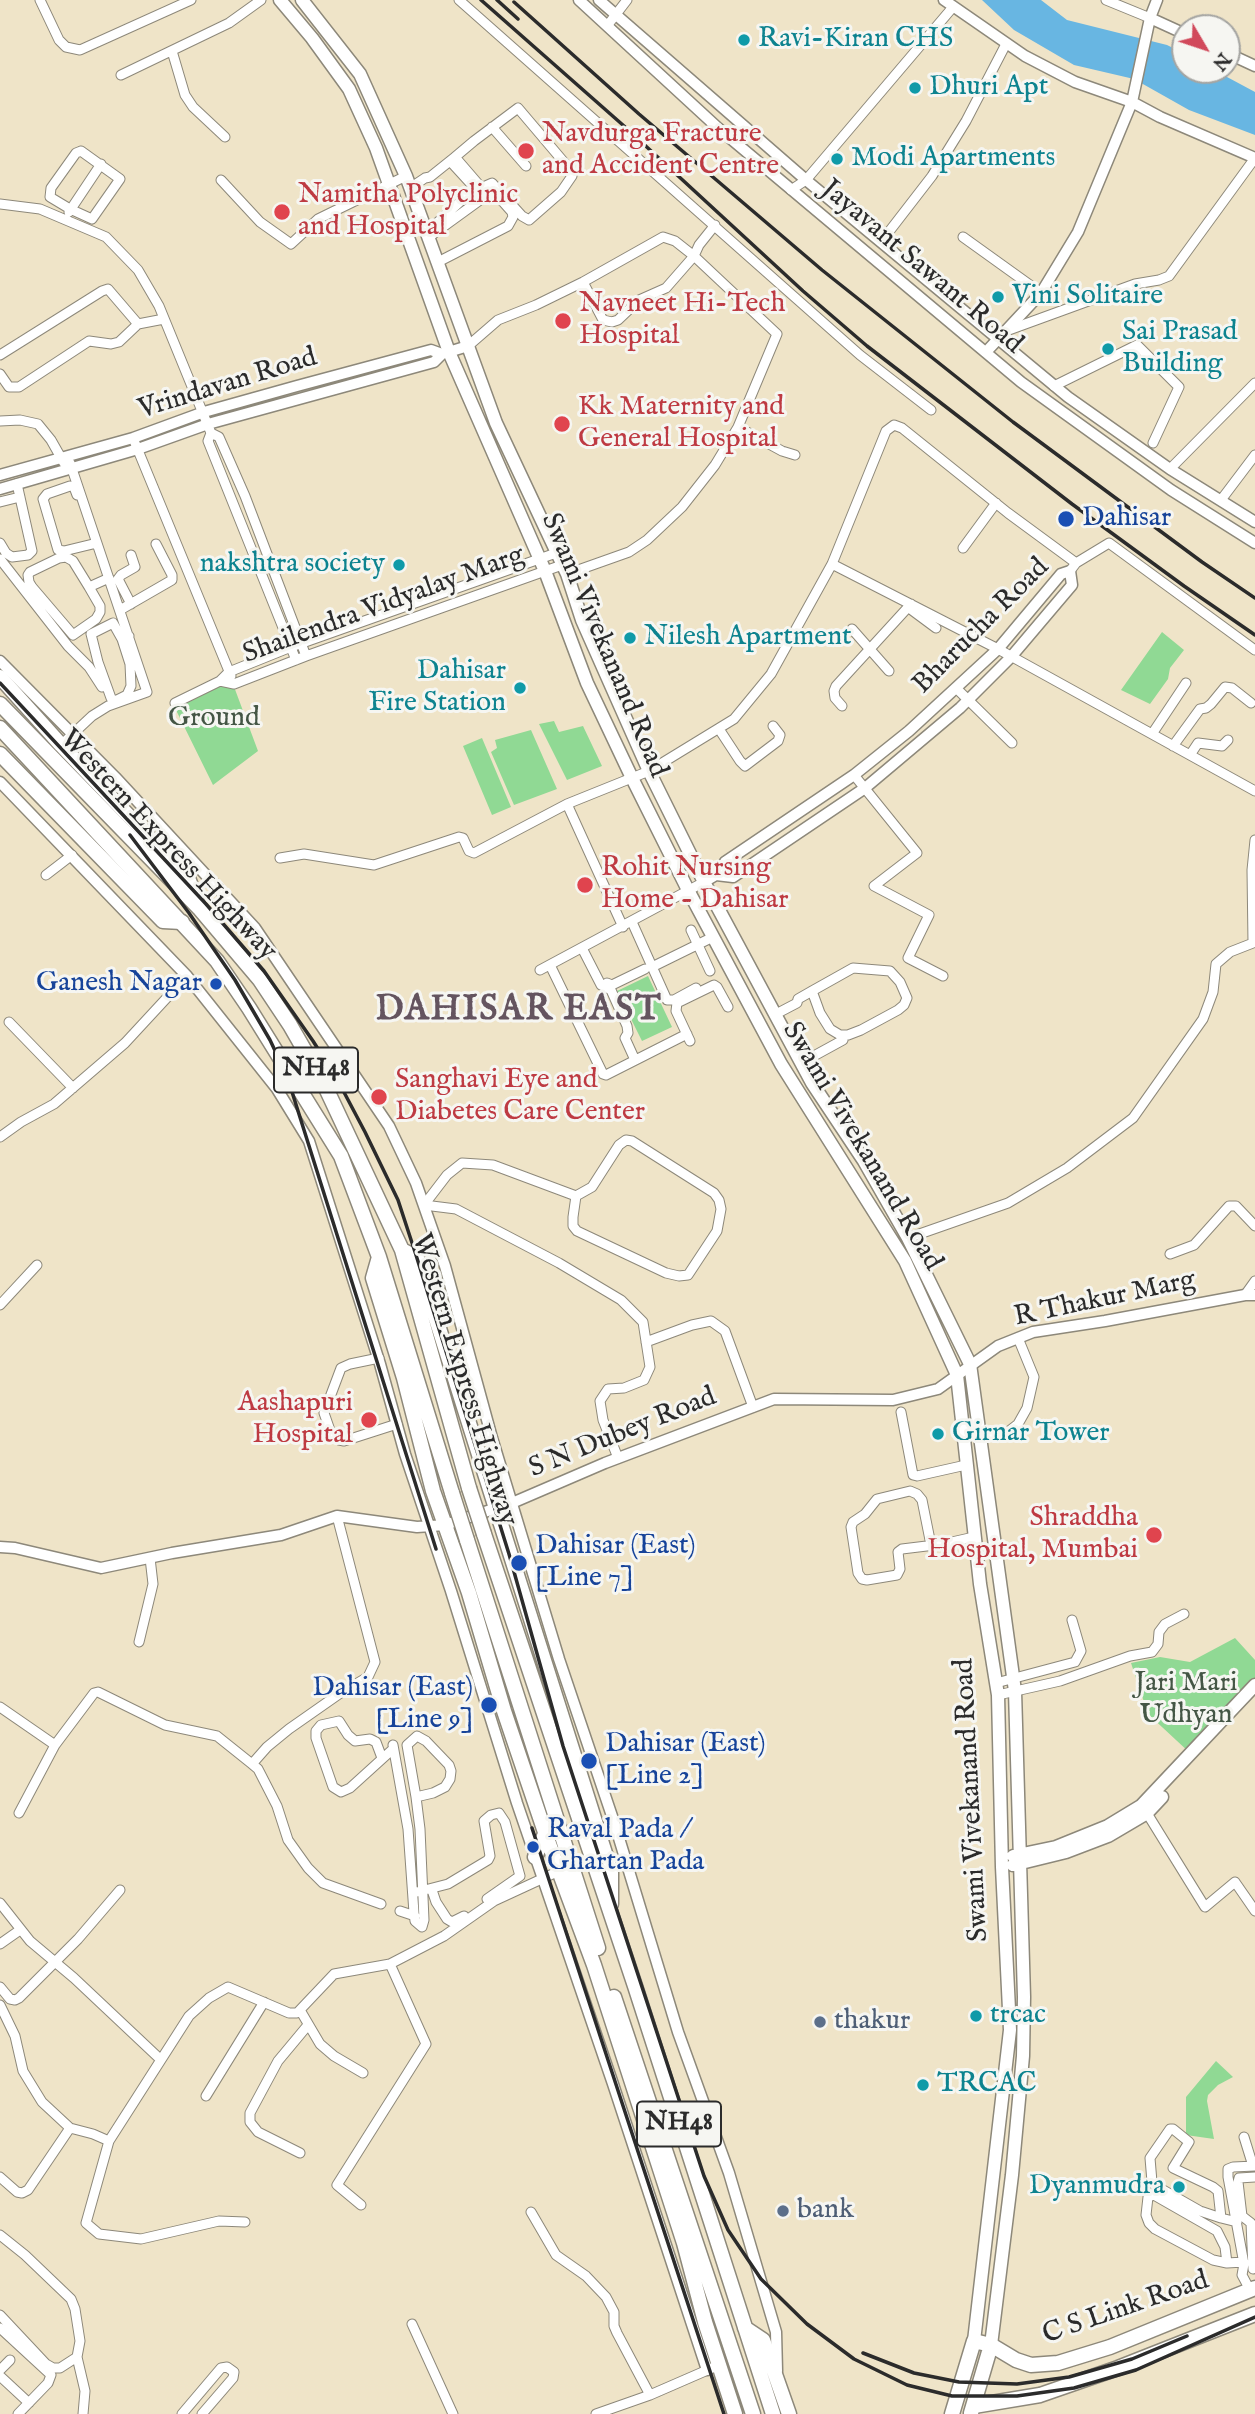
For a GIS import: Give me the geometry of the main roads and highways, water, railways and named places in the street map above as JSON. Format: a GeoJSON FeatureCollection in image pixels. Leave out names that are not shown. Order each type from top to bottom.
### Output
{"type":"FeatureCollection","features":[{"type":"Feature","properties":{"kind":"main road","name":"Swami Vivekanand Road"},"geometry":{"type":"LineString","coordinates":[[280,0],[349,89],[376,148],[445,353],[482,427],[542,565],[587,683],[632,778],[781,1064],[905,1261],[957,1375],[974,1537],[997,1689],[1010,2030],[974,2341],[952,2414]]}},
{"type":"Feature","properties":{"kind":"main road","name":"Swami Vivekanand Road"},"geometry":{"type":"LineString","coordinates":[[302,0],[360,74],[412,192],[496,423],[562,564],[582,620],[649,771],[704,881],[812,1083],[864,1161],[908,1238],[970,1364],[1015,1686],[1023,2056],[1012,2175],[991,2345],[972,2410]]}},
{"type":"Feature","properties":{"kind":"main road"},"geometry":{"type":"LineString","coordinates":[[0,677],[188,878],[199,908]]}},
{"type":"Feature","properties":{"kind":"main road","name":"Western Express Highway"},"geometry":{"type":"LineString","coordinates":[[0,704],[199,908],[260,980],[325,1086],[402,1250],[469,1488],[773,2414]]}},
{"type":"Feature","properties":{"kind":"main road","name":"Western Express Highway"},"geometry":{"type":"LineString","coordinates":[[0,728],[217,961],[341,1156],[379,1257],[587,1917],[753,2414]]}},
{"type":"Feature","properties":{"kind":"main road"},"geometry":{"type":"LineString","coordinates":[[0,754],[163,921],[182,922]]}},
{"type":"Feature","properties":{"kind":"main road"},"geometry":{"type":"LineString","coordinates":[[402,1250],[417,1258],[497,1508],[611,1872],[612,1919]]}},
{"type":"Feature","properties":{"kind":"main road"},"geometry":{"type":"LineString","coordinates":[[379,1257],[373,1278],[445,1525],[470,1593],[504,1712],[545,1834],[594,1965],[684,2243],[713,2368],[735,2414]]}},
{"type":"Feature","properties":{"kind":"main road"},"geometry":{"type":"LineString","coordinates":[[977,1556],[996,1553]]}},
{"type":"Feature","properties":{"kind":"main road"},"geometry":{"type":"LineString","coordinates":[[1145,1809],[1255,1685]]}},
{"type":"Feature","properties":{"kind":"main road"},"geometry":{"type":"LineString","coordinates":[[1002,1862],[1066,1852],[1108,1836],[1145,1809],[1255,1695]]}},
{"type":"Feature","properties":{"kind":"main road"},"geometry":{"type":"LineString","coordinates":[[536,1857],[545,1834]]}},
{"type":"Feature","properties":{"kind":"main road"},"geometry":{"type":"LineString","coordinates":[[559,1871],[587,1917]]}},
{"type":"Feature","properties":{"kind":"main road","name":"C S Link Road"},"geometry":{"type":"LineString","coordinates":[[974,2341],[991,2345],[1016,2360],[1031,2365],[1048,2365],[1110,2347],[1253,2289]]}},
{"type":"Feature","properties":{"kind":"main road","name":"C S Link Road"},"geometry":{"type":"LineString","coordinates":[[972,2410],[1000,2408],[1235,2324],[1255,2314]]}},
{"type":"Feature","properties":{"kind":"main road"},"geometry":{"type":"LineString","coordinates":[[745,2328],[763,2340],[789,2414]]}},
{"type":"Feature","properties":{"kind":"main road"},"geometry":{"type":"LineString","coordinates":[[713,2368],[730,2343]]}},
{"type":"Feature","properties":{"kind":"main road"},"geometry":{"type":"LineString","coordinates":[[1048,2365],[1050,2391]]}},
{"type":"Feature","properties":{"kind":"water"},"geometry":{"type":"Polygon","coordinates":[[[982,0],[1041,0],[1067,20],[1167,45],[1171,47],[1171,84],[1240,84],[1255,92],[1255,135],[1189,110],[1134,79],[1074,65],[1014,30],[982,0]]]}},
{"type":"Feature","properties":{"kind":"railway"},"geometry":{"type":"LineString","coordinates":[[481,0],[867,346],[1072,504],[1255,635]]}},
{"type":"Feature","properties":{"kind":"railway"},"geometry":{"type":"LineString","coordinates":[[497,0],[518,19]]}},
{"type":"Feature","properties":{"kind":"railway"},"geometry":{"type":"LineString","coordinates":[[514,2],[639,114],[822,270],[1013,422],[1255,598]]}},
{"type":"Feature","properties":{"kind":"railway"},"geometry":{"type":"LineString","coordinates":[[0,683],[206,904],[264,971],[337,1079],[398,1200],[509,1554],[563,1746],[704,2176],[728,2230],[761,2279],[807,2324],[854,2359],[907,2385],[952,2396],[1017,2396],[1074,2388],[1136,2370],[1255,2317]]}},
{"type":"Feature","properties":{"kind":"railway"},"geometry":{"type":"LineString","coordinates":[[130,835],[235,980],[270,1040],[287,1076],[436,1549]]}},
{"type":"Feature","properties":{"kind":"railway"},"geometry":{"type":"LineString","coordinates":[[532,1828],[724,2414]]}},
{"type":"Feature","properties":{"kind":"railway"},"geometry":{"type":"LineString","coordinates":[[863,2353],[914,2373],[959,2382],[1017,2384],[1069,2377],[1132,2359],[1187,2336]]}},
{"type":"Feature","properties":{"kind":"place","name":"Ravi-Kiran CHS"},"geometry":{"type":"Point","coordinates":[744,40]}},
{"type":"Feature","properties":{"kind":"place","name":"Dhuri Apt"},"geometry":{"type":"Point","coordinates":[915,88]}},
{"type":"Feature","properties":{"kind":"place","name":"Navdurga Fracture and Accident Centre"},"geometry":{"type":"Point","coordinates":[526,151]}},
{"type":"Feature","properties":{"kind":"place","name":"Modi Apartments"},"geometry":{"type":"Point","coordinates":[837,159]}},
{"type":"Feature","properties":{"kind":"place","name":"Namitha Polyclinic and Hospital"},"geometry":{"type":"Point","coordinates":[282,212]}},
{"type":"Feature","properties":{"kind":"place","name":"Vini Solitaire"},"geometry":{"type":"Point","coordinates":[998,297]}},
{"type":"Feature","properties":{"kind":"place","name":"Navneet Hi-Tech Hospital"},"geometry":{"type":"Point","coordinates":[563,321]}},
{"type":"Feature","properties":{"kind":"place","name":"Sai Prasad Building"},"geometry":{"type":"Point","coordinates":[1108,349]}},
{"type":"Feature","properties":{"kind":"place","name":"Kk Maternity and General Hospital"},"geometry":{"type":"Point","coordinates":[562,424]}},
{"type":"Feature","properties":{"kind":"place","name":"Dahisar"},"geometry":{"type":"Point","coordinates":[1066,519]}},
{"type":"Feature","properties":{"kind":"place","name":"nakshtra society"},"geometry":{"type":"Point","coordinates":[399,565]}},
{"type":"Feature","properties":{"kind":"place","name":"Nilesh Apartment"},"geometry":{"type":"Point","coordinates":[630,638]}},
{"type":"Feature","properties":{"kind":"place","name":"Dahisar Fire Station"},"geometry":{"type":"Point","coordinates":[520,688]}},
{"type":"Feature","properties":{"kind":"place","name":"Rohit Nursing Home - Dahisar"},"geometry":{"type":"Point","coordinates":[585,885]}},
{"type":"Feature","properties":{"kind":"place","name":"Ganesh Nagar"},"geometry":{"type":"Point","coordinates":[216,984]}},
{"type":"Feature","properties":{"kind":"place","name":"Sanghavi Eye and Diabetes Care Center"},"geometry":{"type":"Point","coordinates":[379,1097]}},
{"type":"Feature","properties":{"kind":"place","name":"Aashapuri Hospital"},"geometry":{"type":"Point","coordinates":[369,1420]}},
{"type":"Feature","properties":{"kind":"place","name":"Girnar Tower"},"geometry":{"type":"Point","coordinates":[938,1434]}},
{"type":"Feature","properties":{"kind":"place","name":"Shraddha Hospital, Mumbai"},"geometry":{"type":"Point","coordinates":[1154,1535]}},
{"type":"Feature","properties":{"kind":"place","name":"Dahisar (East) [Line 7]"},"geometry":{"type":"Point","coordinates":[519,1563]}},
{"type":"Feature","properties":{"kind":"place","name":"Dahisar (East) [Line 9]"},"geometry":{"type":"Point","coordinates":[489,1705]}},
{"type":"Feature","properties":{"kind":"place","name":"Dahisar (East) [Line 2]"},"geometry":{"type":"Point","coordinates":[589,1761]}},
{"type":"Feature","properties":{"kind":"place","name":"Raval Pada / Ghartan Pada"},"geometry":{"type":"Point","coordinates":[533,1847]}},
{"type":"Feature","properties":{"kind":"place","name":"trcac"},"geometry":{"type":"Point","coordinates":[976,2016]}},
{"type":"Feature","properties":{"kind":"place","name":"thakur"},"geometry":{"type":"Point","coordinates":[820,2022]}},
{"type":"Feature","properties":{"kind":"place","name":"TRCAC"},"geometry":{"type":"Point","coordinates":[923,2085]}},
{"type":"Feature","properties":{"kind":"place","name":"Dyanmudra"},"geometry":{"type":"Point","coordinates":[1179,2187]}},
{"type":"Feature","properties":{"kind":"place","name":"bank"},"geometry":{"type":"Point","coordinates":[783,2211]}},
{"type":"Feature","properties":{"kind":"district","name":"DAHISAR EAST"},"geometry":{"type":"Point","coordinates":[519,1012]}},
{"type":"Feature","properties":{"kind":"park label","name":"Ground"},"geometry":{"type":"Point","coordinates":[214,719]}},
{"type":"Feature","properties":{"kind":"park label","name":"Jari Mari Udhyan"},"geometry":{"type":"Point","coordinates":[1186,1700]}}]}
